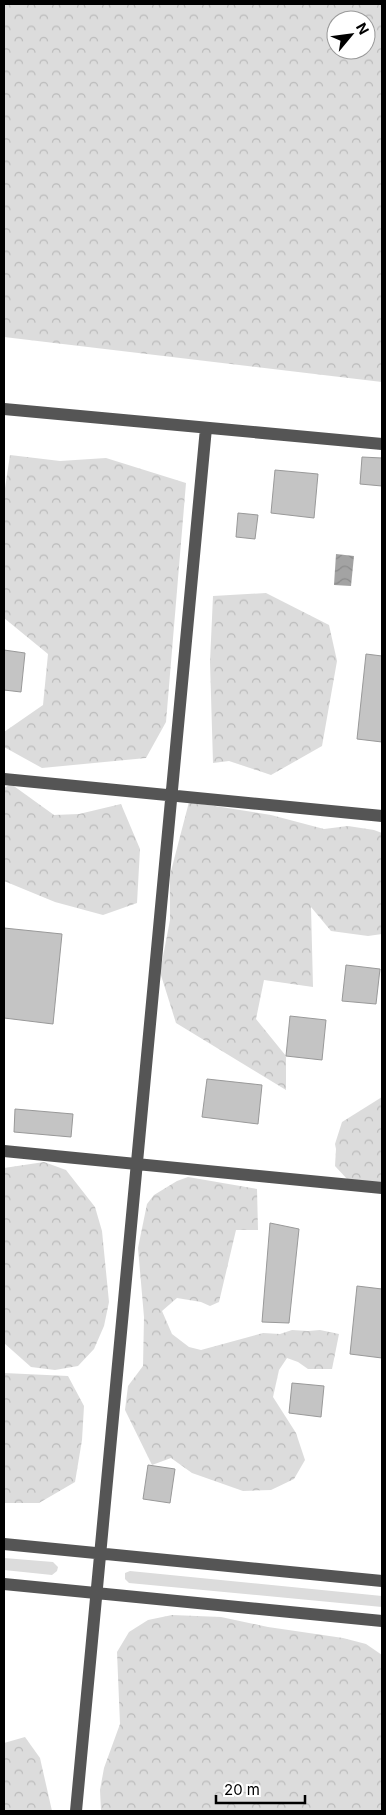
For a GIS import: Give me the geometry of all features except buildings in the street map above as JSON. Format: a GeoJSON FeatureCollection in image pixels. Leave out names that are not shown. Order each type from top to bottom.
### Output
{"type":"FeatureCollection","features":[{"type":"Feature","properties":{"kind":"street"},"geometry":{"type":"LineString","coordinates":[[4,409],[382,444]]}},
{"type":"Feature","properties":{"kind":"street"},"geometry":{"type":"LineString","coordinates":[[76,1811],[206,428]]}},
{"type":"Feature","properties":{"kind":"street"},"geometry":{"type":"LineString","coordinates":[[4,779],[382,816]]}},
{"type":"Feature","properties":{"kind":"street"},"geometry":{"type":"LineString","coordinates":[[4,1151],[382,1188]]}},
{"type":"Feature","properties":{"kind":"street"},"geometry":{"type":"LineString","coordinates":[[4,1544],[382,1581]]}},
{"type":"Feature","properties":{"kind":"street"},"geometry":{"type":"LineString","coordinates":[[4,1584],[382,1621]]}},
{"type":"Feature","properties":{"kind":"green space"},"geometry":{"type":"Polygon","coordinates":[[[4,4],[382,4],[382,382],[4,337],[4,4]]]}},
{"type":"Feature","properties":{"kind":"green space"},"geometry":{"type":"Polygon","coordinates":[[[10,455],[60,461],[106,458],[186,483],[166,722],[146,758],[42,768],[4,747],[4,732],[43,705],[48,654],[4,618],[4,495],[10,455]]]}},
{"type":"Feature","properties":{"kind":"green space"},"geometry":{"type":"Polygon","coordinates":[[[266,593],[329,625],[337,661],[322,746],[271,775],[229,761],[213,763],[210,662],[213,596],[266,593]]]}},
{"type":"Feature","properties":{"kind":"green space"},"geometry":{"type":"Polygon","coordinates":[[[11,784],[54,815],[79,814],[121,804],[140,849],[137,903],[103,915],[55,902],[4,881],[4,788],[11,784]]]}},
{"type":"Feature","properties":{"kind":"green space"},"geometry":{"type":"Polygon","coordinates":[[[189,802],[271,815],[324,829],[348,826],[382,833],[382,934],[368,936],[331,931],[311,907],[313,987],[264,980],[256,1019],[286,1056],[286,1090],[176,1023],[160,972],[170,920],[170,875],[189,802]]]}},
{"type":"Feature","properties":{"kind":"green space"},"geometry":{"type":"Polygon","coordinates":[[[382,1097],[382,1192],[347,1179],[335,1166],[335,1144],[342,1122],[382,1097]]]}},
{"type":"Feature","properties":{"kind":"green space"},"geometry":{"type":"Polygon","coordinates":[[[44,1162],[66,1170],[95,1207],[102,1231],[109,1302],[104,1326],[94,1349],[78,1366],[55,1370],[31,1367],[4,1343],[4,1168],[44,1162]]]}},
{"type":"Feature","properties":{"kind":"green space"},"geometry":{"type":"Polygon","coordinates":[[[188,1177],[257,1189],[258,1230],[236,1230],[219,1302],[210,1306],[201,1302],[177,1298],[162,1311],[172,1334],[189,1347],[201,1350],[263,1333],[280,1334],[292,1330],[320,1330],[339,1334],[332,1369],[308,1369],[298,1362],[287,1358],[279,1370],[273,1397],[296,1433],[305,1460],[294,1479],[271,1490],[243,1491],[192,1473],[171,1458],[152,1465],[125,1410],[128,1386],[143,1366],[144,1317],[138,1248],[147,1204],[154,1195],[177,1181],[188,1177]]]}},
{"type":"Feature","properties":{"kind":"green space"},"geometry":{"type":"Polygon","coordinates":[[[4,1373],[68,1376],[84,1406],[82,1440],[75,1482],[39,1503],[4,1503],[4,1373]]]}},
{"type":"Feature","properties":{"kind":"green space"},"geometry":{"type":"Polygon","coordinates":[[[4,1558],[53,1562],[58,1567],[57,1571],[52,1575],[4,1570],[4,1558]]]}},
{"type":"Feature","properties":{"kind":"green space"},"geometry":{"type":"Polygon","coordinates":[[[130,1571],[382,1596],[382,1607],[129,1583],[125,1579],[125,1573],[130,1571]]]}},
{"type":"Feature","properties":{"kind":"green space"},"geometry":{"type":"Polygon","coordinates":[[[172,1615],[221,1617],[268,1627],[343,1638],[366,1644],[382,1655],[382,1811],[101,1811],[100,1790],[104,1768],[120,1724],[117,1652],[129,1632],[148,1620],[172,1615]]]}},
{"type":"Feature","properties":{"kind":"green space"},"geometry":{"type":"Polygon","coordinates":[[[25,1737],[40,1758],[52,1811],[4,1811],[4,1743],[25,1737]]]}},
{"type":"Feature","properties":{"kind":"water"},"geometry":{"type":"Polygon","coordinates":[[[336,554],[354,556],[351,586],[334,585],[336,554]]]}}]}
